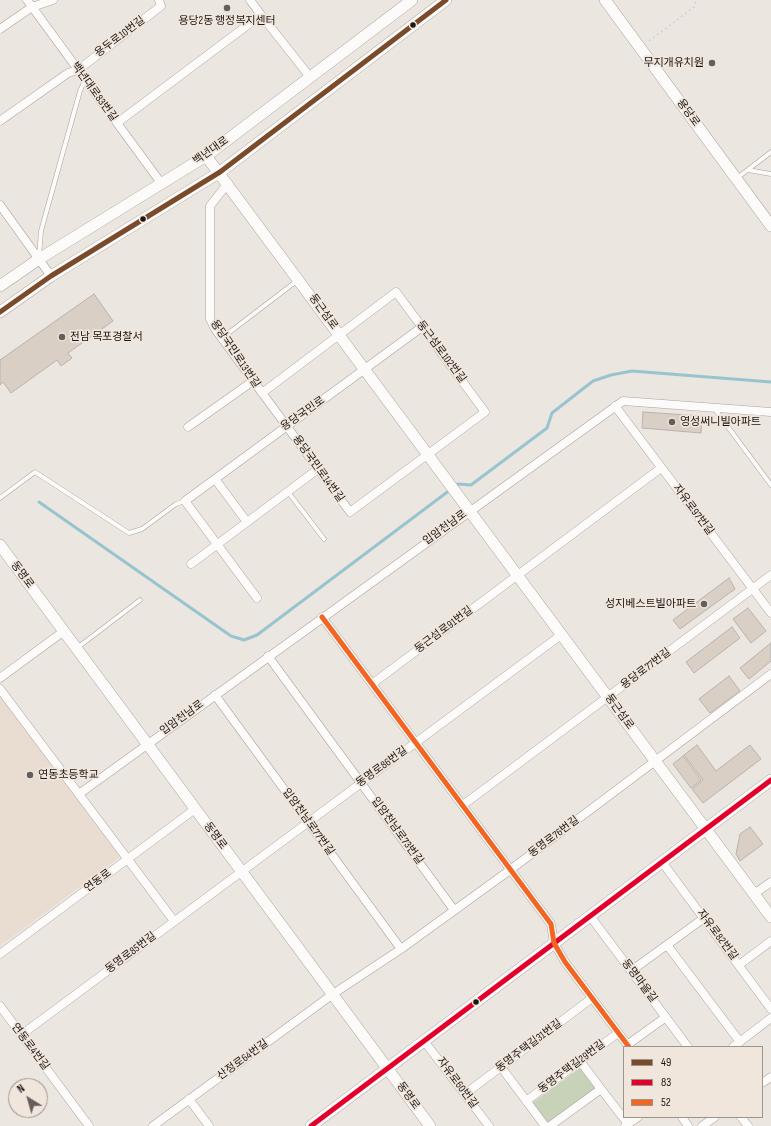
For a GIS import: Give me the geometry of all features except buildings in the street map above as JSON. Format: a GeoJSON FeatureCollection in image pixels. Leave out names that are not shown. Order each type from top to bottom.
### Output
{"type":"FeatureCollection","features":[{"type":"Feature","properties":{"kind":"street"},"geometry":{"type":"LineString","coordinates":[[0,29],[29,4],[53,0]]}},
{"type":"Feature","properties":{"kind":"street"},"geometry":{"type":"LineString","coordinates":[[250,0],[310,77]]}},
{"type":"Feature","properties":{"kind":"street","name":"백년대로"},"geometry":{"type":"LineString","coordinates":[[0,286],[39,259],[206,156],[412,0]]}},
{"type":"Feature","properties":{"kind":"street","name":"백년대로"},"geometry":{"type":"LineString","coordinates":[[0,312],[51,276],[220,172],[446,0]]}},
{"type":"Feature","properties":{"kind":"street","name":"용당로"},"geometry":{"type":"LineString","coordinates":[[604,0],[771,226]]}},
{"type":"Feature","properties":{"kind":"street","name":"용두로10번길"},"geometry":{"type":"LineString","coordinates":[[0,121],[68,73],[78,70],[160,3]]}},
{"type":"Feature","properties":{"kind":"street","name":"백년대로83번길"},"geometry":{"type":"LineString","coordinates":[[29,4],[161,183]]}},
{"type":"Feature","properties":{"kind":"street"},"geometry":{"type":"LineString","coordinates":[[117,123],[261,15]]}},
{"type":"Feature","properties":{"kind":"street","name":"둥근섬로"},"geometry":{"type":"LineString","coordinates":[[206,156],[220,172],[516,576],[608,697],[771,917]]}},
{"type":"Feature","properties":{"kind":"street","name":"용당국민로13번길"},"geometry":{"type":"LineString","coordinates":[[228,183],[210,206],[211,294],[209,313],[215,329],[287,427]]}},
{"type":"Feature","properties":{"kind":"street"},"geometry":{"type":"LineString","coordinates":[[1,208],[51,276]]}},
{"type":"Feature","properties":{"kind":"street","name":"둥근섬로102번길"},"geometry":{"type":"LineString","coordinates":[[340,335],[396,292],[485,412],[427,454]]}},
{"type":"Feature","properties":{"kind":"street","name":"용당국민로"},"geometry":{"type":"LineString","coordinates":[[185,501],[422,327]]}},
{"type":"Feature","properties":{"kind":"street"},"geometry":{"type":"LineString","coordinates":[[262,393],[340,335]]}},
{"type":"Feature","properties":{"kind":"street"},"geometry":{"type":"LineString","coordinates":[[188,427],[253,381]]}},
{"type":"Feature","properties":{"kind":"street","name":"입암천남로"},"geometry":{"type":"LineString","coordinates":[[78,794],[468,509],[623,401],[771,412]]}},
{"type":"Feature","properties":{"kind":"street","name":"자유로97번길"},"geometry":{"type":"LineString","coordinates":[[614,406],[771,613]]}},
{"type":"Feature","properties":{"kind":"street","name":"용당국민로14번길"},"geometry":{"type":"LineString","coordinates":[[287,427],[350,512],[427,454]]}},
{"type":"Feature","properties":{"kind":"street","name":"둥근섬로91번길"},"geometry":{"type":"LineString","coordinates":[[372,684],[661,468]]}},
{"type":"Feature","properties":{"kind":"street"},"geometry":{"type":"LineString","coordinates":[[191,564],[318,469]]}},
{"type":"Feature","properties":{"kind":"street"},"geometry":{"type":"LineString","coordinates":[[215,479],[247,522]]}},
{"type":"Feature","properties":{"kind":"street"},"geometry":{"type":"LineString","coordinates":[[185,501],[257,598]]}},
{"type":"Feature","properties":{"kind":"street","name":"동명로"},"geometry":{"type":"LineString","coordinates":[[0,545],[430,1126]]}},
{"type":"Feature","properties":{"kind":"street","name":"용당로77번길"},"geometry":{"type":"LineString","coordinates":[[463,805],[771,575]]}},
{"type":"Feature","properties":{"kind":"street"},"geometry":{"type":"LineString","coordinates":[[322,617],[551,924],[554,943],[592,998],[628,1046],[666,1017]]}},
{"type":"Feature","properties":{"kind":"street"},"geometry":{"type":"LineString","coordinates":[[0,678],[64,631]]}},
{"type":"Feature","properties":{"kind":"street","name":"동명로86번길"},"geometry":{"type":"LineString","coordinates":[[241,871],[561,635]]}},
{"type":"Feature","properties":{"kind":"street","name":"입암천남로73번길"},"geometry":{"type":"LineString","coordinates":[[268,656],[454,910]]}},
{"type":"Feature","properties":{"kind":"street","name":"동명로76번길"},"geometry":{"type":"LineString","coordinates":[[333,994],[401,949],[510,870],[654,760],[771,674]]}},
{"type":"Feature","properties":{"kind":"street"},"geometry":{"type":"LineString","coordinates":[[0,689],[174,921]]}},
{"type":"Feature","properties":{"kind":"street","name":"입암천남로77번길"},"geometry":{"type":"LineString","coordinates":[[215,695],[401,949]]}},
{"type":"Feature","properties":{"kind":"street"},"geometry":{"type":"LineString","coordinates":[[310,1126],[771,781]]}},
{"type":"Feature","properties":{"kind":"street","name":"연동로"},"geometry":{"type":"LineString","coordinates":[[0,954],[195,809]]}},
{"type":"Feature","properties":{"kind":"street","name":"자유로82번길"},"geometry":{"type":"LineString","coordinates":[[662,862],[771,1009]]}},
{"type":"Feature","properties":{"kind":"street","name":"동명로85번길"},"geometry":{"type":"LineString","coordinates":[[21,1035],[241,871]]}},
{"type":"Feature","properties":{"kind":"street"},"geometry":{"type":"LineString","coordinates":[[754,894],[771,882]]}},
{"type":"Feature","properties":{"kind":"street","name":"동명마을길"},"geometry":{"type":"LineString","coordinates":[[590,916],[687,1046]]}},
{"type":"Feature","properties":{"kind":"street"},"geometry":{"type":"LineString","coordinates":[[631,971],[704,918]]}},
{"type":"Feature","properties":{"kind":"street"},"geometry":{"type":"LineString","coordinates":[[739,965],[771,941]]}},
{"type":"Feature","properties":{"kind":"street"},"geometry":{"type":"LineString","coordinates":[[667,945],[736,1045],[771,1018]]}},
{"type":"Feature","properties":{"kind":"street","name":"산정로64번길"},"geometry":{"type":"LineString","coordinates":[[153,1126],[333,994]]}},
{"type":"Feature","properties":{"kind":"street","name":"동명주택길31번길"},"geometry":{"type":"LineString","coordinates":[[465,1094],[592,998]]}},
{"type":"Feature","properties":{"kind":"street","name":"연동로4번길"},"geometry":{"type":"LineString","coordinates":[[0,1006],[89,1126]]}},
{"type":"Feature","properties":{"kind":"street","name":"동명주택길29번길"},"geometry":{"type":"LineString","coordinates":[[526,1101],[618,1033]]}},
{"type":"Feature","properties":{"kind":"street","name":"자유로60번길"},"geometry":{"type":"LineString","coordinates":[[424,1041],[489,1126]]}},
{"type":"Feature","properties":{"kind":"street"},"geometry":{"type":"LineString","coordinates":[[580,1061],[627,1125],[637,1118]]}},
{"type":"Feature","properties":{"kind":"street"},"geometry":{"type":"LineString","coordinates":[[500,1067],[545,1126]]}},
{"type":"Feature","properties":{"kind":"street"},"geometry":{"type":"LineString","coordinates":[[550,1126],[601,1089]]}},
{"type":"Feature","properties":{"kind":"street"},"geometry":{"type":"LineString","coordinates":[[189,1099],[209,1126]]}},
{"type":"Feature","properties":{"kind":"street"},"geometry":{"type":"LineString","coordinates":[[702,1126],[714,1118]]}},
{"type":"Feature","properties":{"kind":"street"},"geometry":{"type":"LineString","coordinates":[[742,1118],[748,1126]]}},
{"type":"Feature","properties":{"kind":"lane"},"geometry":{"type":"LineString","coordinates":[[39,259],[40,231],[80,91],[85,80]]}},
{"type":"Feature","properties":{"kind":"lane"},"geometry":{"type":"LineString","coordinates":[[736,179],[771,152]]}},
{"type":"Feature","properties":{"kind":"lane"},"geometry":{"type":"LineString","coordinates":[[748,170],[771,174]]}},
{"type":"Feature","properties":{"kind":"lane"},"geometry":{"type":"LineString","coordinates":[[222,338],[299,280]]}},
{"type":"Feature","properties":{"kind":"lane"},"geometry":{"type":"LineString","coordinates":[[713,407],[771,485]]}},
{"type":"Feature","properties":{"kind":"lane"},"geometry":{"type":"LineString","coordinates":[[0,498],[35,472],[129,533],[142,529],[176,504],[185,501]]}},
{"type":"Feature","properties":{"kind":"lane"},"geometry":{"type":"LineString","coordinates":[[288,491],[324,539]]}},
{"type":"Feature","properties":{"kind":"lane"},"geometry":{"type":"LineString","coordinates":[[76,648],[140,600]]}},
{"type":"Feature","properties":{"kind":"path"},"geometry":{"type":"LineString","coordinates":[[640,48],[694,7],[696,0]]}},
{"type":"Feature","properties":{"kind":"shaded area","name":"연동초등학교"},"geometry":{"type":"Polygon","coordinates":[[[0,694],[120,857],[0,946],[0,694]]]}},
{"type":"Feature","properties":{"kind":"green space"},"geometry":{"type":"Polygon","coordinates":[[[581,1067],[597,1088],[547,1125],[532,1103],[581,1067]]]}},
{"type":"Feature","properties":{"kind":"waterway"},"geometry":{"type":"LineString","coordinates":[[39,502],[231,636],[244,640],[257,635],[458,484],[471,485],[547,428],[552,413],[593,381],[611,375],[632,371],[771,382]]}},
{"type":"Feature","properties":{"kind":"transit line","name":"49"},"geometry":{"type":"LineString","coordinates":[[0,312],[51,276],[220,172],[446,0]]}},
{"type":"Feature","properties":{"kind":"transit line","name":"52"},"geometry":{"type":"LineString","coordinates":[[322,617],[551,924],[554,943],[565,962],[628,1046]]}},
{"type":"Feature","properties":{"kind":"transit line","name":"83"},"geometry":{"type":"LineString","coordinates":[[311,1126],[771,780]]}},
{"type":"Feature","properties":{"kind":"place","name":"용당2동 행정복지센터"},"geometry":{"type":"Point","coordinates":[227,8]}},
{"type":"Feature","properties":{"kind":"place","name":"무지개유치원"},"geometry":{"type":"Point","coordinates":[712,63]}},
{"type":"Feature","properties":{"kind":"place","name":"전남 목포경찰서"},"geometry":{"type":"Point","coordinates":[62,337]}},
{"type":"Feature","properties":{"kind":"place","name":"영성써니빌아파트"},"geometry":{"type":"Point","coordinates":[672,422]}},
{"type":"Feature","properties":{"kind":"place","name":"성지베스트빌아파트"},"geometry":{"type":"Point","coordinates":[704,604]}},
{"type":"Feature","properties":{"kind":"place","name":"연동초등학교"},"geometry":{"type":"Point","coordinates":[30,775]}}]}
